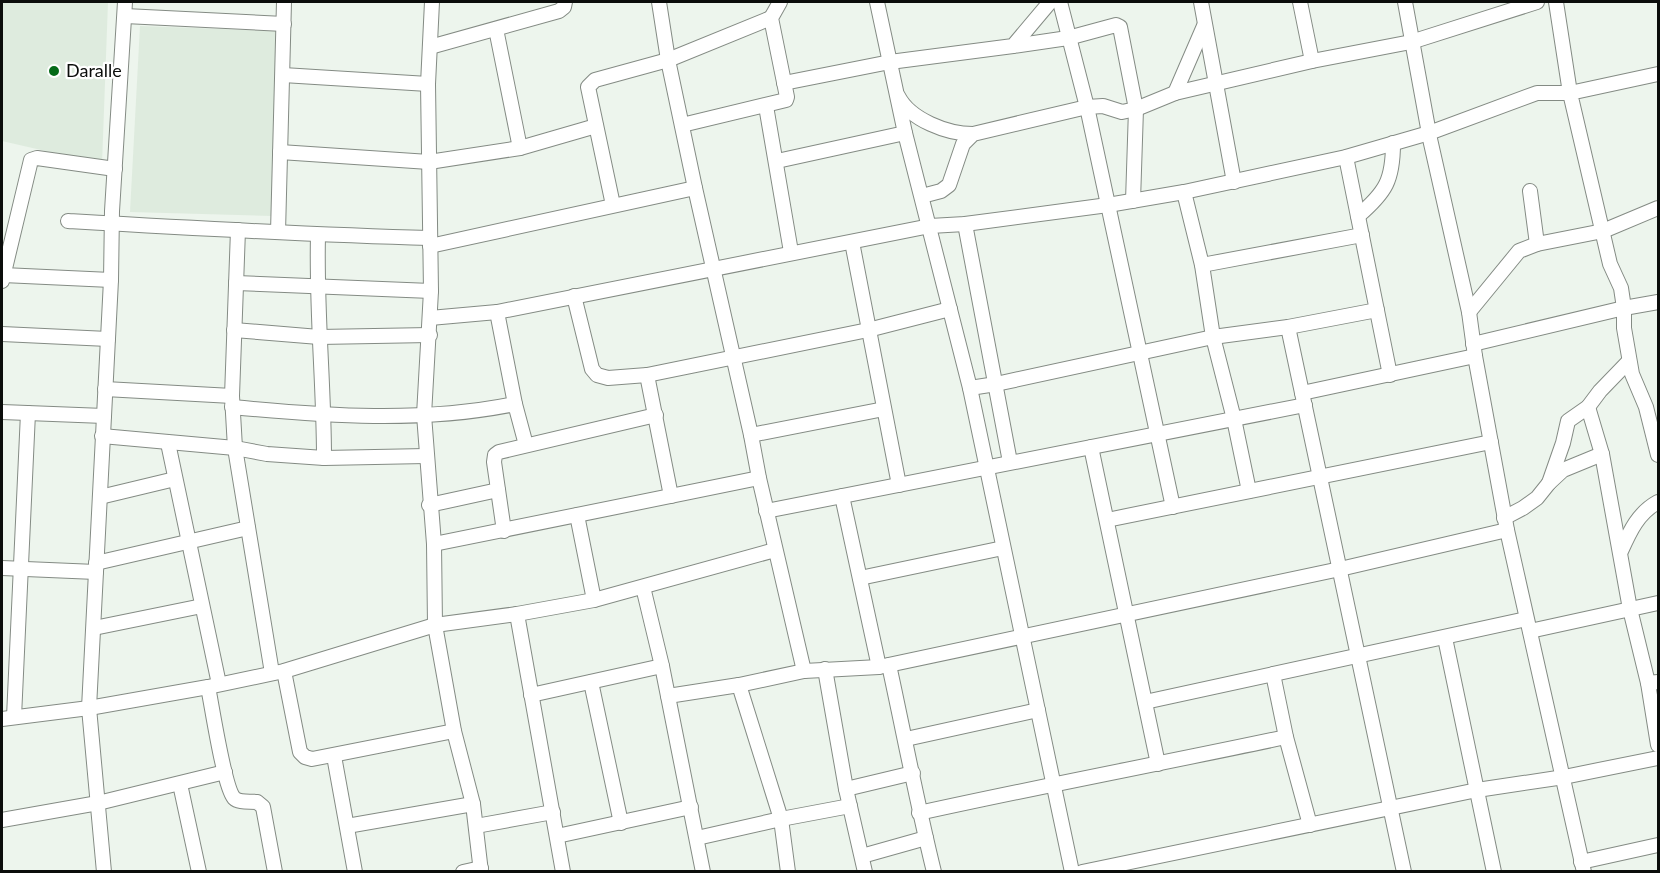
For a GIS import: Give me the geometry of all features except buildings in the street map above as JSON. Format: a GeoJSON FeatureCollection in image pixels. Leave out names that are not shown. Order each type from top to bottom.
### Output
{"type":"FeatureCollection","features":[{"type":"Feature","properties":{"kind":"street"},"geometry":{"type":"LineString","coordinates":[[99,870],[98,803],[89,708],[112,224],[126,2]]}},
{"type":"Feature","properties":{"kind":"street"},"geometry":{"type":"LineString","coordinates":[[278,232],[285,2]]}},
{"type":"Feature","properties":{"kind":"street"},"geometry":{"type":"LineString","coordinates":[[432,2],[428,84],[430,335],[424,415],[429,505],[434,544],[435,625],[454,731],[473,804],[481,870],[463,872]]}},
{"type":"Feature","properties":{"kind":"street"},"geometry":{"type":"LineString","coordinates":[[429,47],[559,11],[566,2]]}},
{"type":"Feature","properties":{"kind":"street"},"geometry":{"type":"LineString","coordinates":[[659,2],[668,60],[695,188],[734,357],[766,511],[804,670]]}},
{"type":"Feature","properties":{"kind":"street"},"geometry":{"type":"LineString","coordinates":[[877,2],[905,134],[970,388],[1072,872]]}},
{"type":"Feature","properties":{"kind":"street"},"geometry":{"type":"LineString","coordinates":[[1013,46],[1050,2]]}},
{"type":"Feature","properties":{"kind":"street"},"geometry":{"type":"LineString","coordinates":[[1060,2],[1087,107],[1173,507]]}},
{"type":"Feature","properties":{"kind":"street"},"geometry":{"type":"LineString","coordinates":[[1202,2],[1204,26],[1217,83],[1234,182]]}},
{"type":"Feature","properties":{"kind":"street"},"geometry":{"type":"LineString","coordinates":[[1300,2],[1312,61]]}},
{"type":"Feature","properties":{"kind":"street"},"geometry":{"type":"LineString","coordinates":[[1405,2],[1429,133],[1469,312],[1506,524],[1583,867],[1659,845]]}},
{"type":"Feature","properties":{"kind":"street"},"geometry":{"type":"LineString","coordinates":[[897,93],[902,104],[933,125],[958,134],[973,134],[1087,107],[1103,106],[1122,111],[1136,109],[1175,93],[1312,61],[1411,42],[1537,2]]}},
{"type":"Feature","properties":{"kind":"street"},"geometry":{"type":"LineString","coordinates":[[1556,2],[1570,93],[1610,264],[1621,288],[1629,361],[1654,433],[1659,455]]}},
{"type":"Feature","properties":{"kind":"street"},"geometry":{"type":"LineString","coordinates":[[613,204],[588,87],[591,83],[668,60],[775,7],[784,83],[788,97],[786,100],[682,125]]}},
{"type":"Feature","properties":{"kind":"street"},"geometry":{"type":"LineString","coordinates":[[125,16],[284,24]]}},
{"type":"Feature","properties":{"kind":"street"},"geometry":{"type":"LineString","coordinates":[[784,83],[890,62],[1068,38],[1116,25],[1120,27],[1136,109],[1133,201]]}},
{"type":"Feature","properties":{"kind":"street"},"geometry":{"type":"LineString","coordinates":[[1175,93],[1204,26]]}},
{"type":"Feature","properties":{"kind":"street"},"geometry":{"type":"LineString","coordinates":[[496,29],[520,148]]}},
{"type":"Feature","properties":{"kind":"street"},"geometry":{"type":"LineString","coordinates":[[430,318],[496,312],[713,267],[930,226],[965,224],[1108,205],[1184,192],[1346,157],[1429,133],[1528,95],[1551,92],[1570,93],[1659,74]]}},
{"type":"Feature","properties":{"kind":"street"},"geometry":{"type":"LineString","coordinates":[[283,75],[428,84]]}},
{"type":"Feature","properties":{"kind":"street"},"geometry":{"type":"LineString","coordinates":[[766,106],[791,252]]}},
{"type":"Feature","properties":{"kind":"street"},"geometry":{"type":"LineString","coordinates":[[280,152],[429,162],[520,148],[596,126]]}},
{"type":"Feature","properties":{"kind":"street"},"geometry":{"type":"LineString","coordinates":[[777,161],[905,134]]}},
{"type":"Feature","properties":{"kind":"street"},"geometry":{"type":"LineString","coordinates":[[922,196],[940,191],[949,184],[963,144],[973,134]]}},
{"type":"Feature","properties":{"kind":"street"},"geometry":{"type":"LineString","coordinates":[[1358,216],[1372,204],[1390,178],[1393,143]]}},
{"type":"Feature","properties":{"kind":"street"},"geometry":{"type":"LineString","coordinates":[[1346,157],[1390,375]]}},
{"type":"Feature","properties":{"kind":"street"},"geometry":{"type":"LineString","coordinates":[[111,280],[2,278],[31,160],[37,158],[115,169]]}},
{"type":"Feature","properties":{"kind":"street"},"geometry":{"type":"LineString","coordinates":[[68,221],[430,242],[695,188]]}},
{"type":"Feature","properties":{"kind":"street"},"geometry":{"type":"LineString","coordinates":[[1530,191],[1537,244]]}},
{"type":"Feature","properties":{"kind":"street"},"geometry":{"type":"LineString","coordinates":[[1184,192],[1202,264],[1212,337],[1234,419],[1249,491]]}},
{"type":"Feature","properties":{"kind":"street"},"geometry":{"type":"LineString","coordinates":[[1469,312],[1520,251],[1537,244],[1604,231],[1659,208]]}},
{"type":"Feature","properties":{"kind":"street"},"geometry":{"type":"LineString","coordinates":[[965,224],[1010,462]]}},
{"type":"Feature","properties":{"kind":"street"},"geometry":{"type":"LineString","coordinates":[[238,230],[232,402],[235,448],[248,528],[278,672],[300,752],[312,759],[454,731]]}},
{"type":"Feature","properties":{"kind":"street"},"geometry":{"type":"LineString","coordinates":[[318,236],[317,286],[324,458]]}},
{"type":"Feature","properties":{"kind":"street"},"geometry":{"type":"LineString","coordinates":[[1202,264],[1362,236]]}},
{"type":"Feature","properties":{"kind":"street"},"geometry":{"type":"LineString","coordinates":[[852,242],[899,484]]}},
{"type":"Feature","properties":{"kind":"street"},"geometry":{"type":"LineString","coordinates":[[236,283],[430,291]]}},
{"type":"Feature","properties":{"kind":"street"},"geometry":{"type":"LineString","coordinates":[[574,296],[592,369],[597,375],[608,378],[647,375],[868,330],[950,309]]}},
{"type":"Feature","properties":{"kind":"street"},"geometry":{"type":"LineString","coordinates":[[766,511],[1234,419],[1624,308],[1659,302]]}},
{"type":"Feature","properties":{"kind":"street"},"geometry":{"type":"LineString","coordinates":[[970,388],[1141,354],[1212,337],[1288,327],[1377,310]]}},
{"type":"Feature","properties":{"kind":"street"},"geometry":{"type":"LineString","coordinates":[[496,312],[526,445]]}},
{"type":"Feature","properties":{"kind":"street"},"geometry":{"type":"LineString","coordinates":[[1288,327],[1404,872]]}},
{"type":"Feature","properties":{"kind":"street"},"geometry":{"type":"LineString","coordinates":[[234,330],[319,337],[430,335]]}},
{"type":"Feature","properties":{"kind":"street"},"geometry":{"type":"LineString","coordinates":[[2,334],[108,339]]}},
{"type":"Feature","properties":{"kind":"street"},"geometry":{"type":"LineString","coordinates":[[1549,483],[1568,421],[1588,407],[1629,361]]}},
{"type":"Feature","properties":{"kind":"street"},"geometry":{"type":"LineString","coordinates":[[647,375],[671,496]]}},
{"type":"Feature","properties":{"kind":"street"},"geometry":{"type":"LineString","coordinates":[[105,389],[232,402],[324,416],[424,415],[515,404]]}},
{"type":"Feature","properties":{"kind":"street"},"geometry":{"type":"LineString","coordinates":[[1588,407],[1602,454],[1630,609],[1653,682],[1659,745]]}},
{"type":"Feature","properties":{"kind":"street"},"geometry":{"type":"LineString","coordinates":[[751,435],[885,409]]}},
{"type":"Feature","properties":{"kind":"street"},"geometry":{"type":"LineString","coordinates":[[2,412],[104,416]]}},
{"type":"Feature","properties":{"kind":"street"},"geometry":{"type":"LineString","coordinates":[[28,413],[21,569],[8,718],[89,708],[278,672],[435,625],[517,614],[594,600],[775,550]]}},
{"type":"Feature","properties":{"kind":"street"},"geometry":{"type":"LineString","coordinates":[[504,531],[494,462],[495,455],[526,445],[656,416]]}},
{"type":"Feature","properties":{"kind":"street"},"geometry":{"type":"LineString","coordinates":[[102,436],[324,458],[426,456]]}},
{"type":"Feature","properties":{"kind":"street"},"geometry":{"type":"LineString","coordinates":[[168,442],[202,606],[225,772],[235,800],[257,802],[263,807],[275,872]]}},
{"type":"Feature","properties":{"kind":"street"},"geometry":{"type":"LineString","coordinates":[[1107,520],[1491,442]]}},
{"type":"Feature","properties":{"kind":"street"},"geometry":{"type":"LineString","coordinates":[[1091,447],[1158,764]]}},
{"type":"Feature","properties":{"kind":"street"},"geometry":{"type":"LineString","coordinates":[[668,696],[739,685],[804,670],[884,666],[1340,568],[1506,524],[1538,498],[1563,470],[1602,454]]}},
{"type":"Feature","properties":{"kind":"street"},"geometry":{"type":"LineString","coordinates":[[434,544],[759,478]]}},
{"type":"Feature","properties":{"kind":"street"},"geometry":{"type":"LineString","coordinates":[[100,496],[175,479]]}},
{"type":"Feature","properties":{"kind":"street"},"geometry":{"type":"LineString","coordinates":[[429,505],[498,490]]}},
{"type":"Feature","properties":{"kind":"street"},"geometry":{"type":"LineString","coordinates":[[842,496],[860,578],[906,739],[919,813],[933,872]]}},
{"type":"Feature","properties":{"kind":"street"},"geometry":{"type":"LineString","coordinates":[[1621,551],[1637,518],[1659,502]]}},
{"type":"Feature","properties":{"kind":"street"},"geometry":{"type":"LineString","coordinates":[[577,515],[594,600]]}},
{"type":"Feature","properties":{"kind":"street"},"geometry":{"type":"LineString","coordinates":[[2,568],[96,568],[248,528]]}},
{"type":"Feature","properties":{"kind":"street"},"geometry":{"type":"LineString","coordinates":[[860,578],[1003,548]]}},
{"type":"Feature","properties":{"kind":"street"},"geometry":{"type":"LineString","coordinates":[[643,588],[662,666],[703,872]]}},
{"type":"Feature","properties":{"kind":"street"},"geometry":{"type":"LineString","coordinates":[[1145,702],[1444,638],[1659,603]]}},
{"type":"Feature","properties":{"kind":"street"},"geometry":{"type":"LineString","coordinates":[[94,628],[202,606]]}},
{"type":"Feature","properties":{"kind":"street"},"geometry":{"type":"LineString","coordinates":[[517,614],[563,872]]}},
{"type":"Feature","properties":{"kind":"street"},"geometry":{"type":"LineString","coordinates":[[1444,638],[1494,872]]}},
{"type":"Feature","properties":{"kind":"street"},"geometry":{"type":"LineString","coordinates":[[531,695],[662,666]]}},
{"type":"Feature","properties":{"kind":"street"},"geometry":{"type":"LineString","coordinates":[[825,669],[846,789],[866,872]]}},
{"type":"Feature","properties":{"kind":"street"},"geometry":{"type":"LineString","coordinates":[[1273,674],[1286,737],[1310,825]]}},
{"type":"Feature","properties":{"kind":"street"},"geometry":{"type":"LineString","coordinates":[[591,682],[621,823]]}},
{"type":"Feature","properties":{"kind":"street"},"geometry":{"type":"LineString","coordinates":[[739,685],[781,819],[788,872]]}},
{"type":"Feature","properties":{"kind":"street"},"geometry":{"type":"LineString","coordinates":[[906,739],[1038,710]]}},
{"type":"Feature","properties":{"kind":"street"},"geometry":{"type":"LineString","coordinates":[[919,813],[1054,783],[1286,737]]}},
{"type":"Feature","properties":{"kind":"street"},"geometry":{"type":"LineString","coordinates":[[334,756],[355,872]]}},
{"type":"Feature","properties":{"kind":"street"},"geometry":{"type":"LineString","coordinates":[[1082,872],[1477,790],[1564,777],[1659,758]]}},
{"type":"Feature","properties":{"kind":"street"},"geometry":{"type":"LineString","coordinates":[[2,820],[98,803],[225,772]]}},
{"type":"Feature","properties":{"kind":"street"},"geometry":{"type":"LineString","coordinates":[[846,789],[913,773]]}},
{"type":"Feature","properties":{"kind":"street"},"geometry":{"type":"LineString","coordinates":[[180,784],[199,872]]}},
{"type":"Feature","properties":{"kind":"street"},"geometry":{"type":"LineString","coordinates":[[347,826],[473,804]]}},
{"type":"Feature","properties":{"kind":"street"},"geometry":{"type":"LineString","coordinates":[[697,838],[850,806]]}},
{"type":"Feature","properties":{"kind":"street"},"geometry":{"type":"LineString","coordinates":[[557,836],[691,807]]}},
{"type":"Feature","properties":{"kind":"street"},"geometry":{"type":"LineString","coordinates":[[476,826],[554,812]]}},
{"type":"Feature","properties":{"kind":"street"},"geometry":{"type":"LineString","coordinates":[[862,856],[926,838]]}},
{"type":"Feature","properties":{"kind":"shaded area","name":"Daralle"},"geometry":{"type":"Polygon","coordinates":[[[2,2],[108,2],[102,164],[2,141],[2,2]]]}},
{"type":"Feature","properties":{"kind":"shaded area"},"geometry":{"type":"Polygon","coordinates":[[[140,26],[277,31],[272,216],[130,212],[140,26]]]}},
{"type":"Feature","properties":{"kind":"place","name":"Daralle"},"geometry":{"type":"Point","coordinates":[54,71]}}]}
